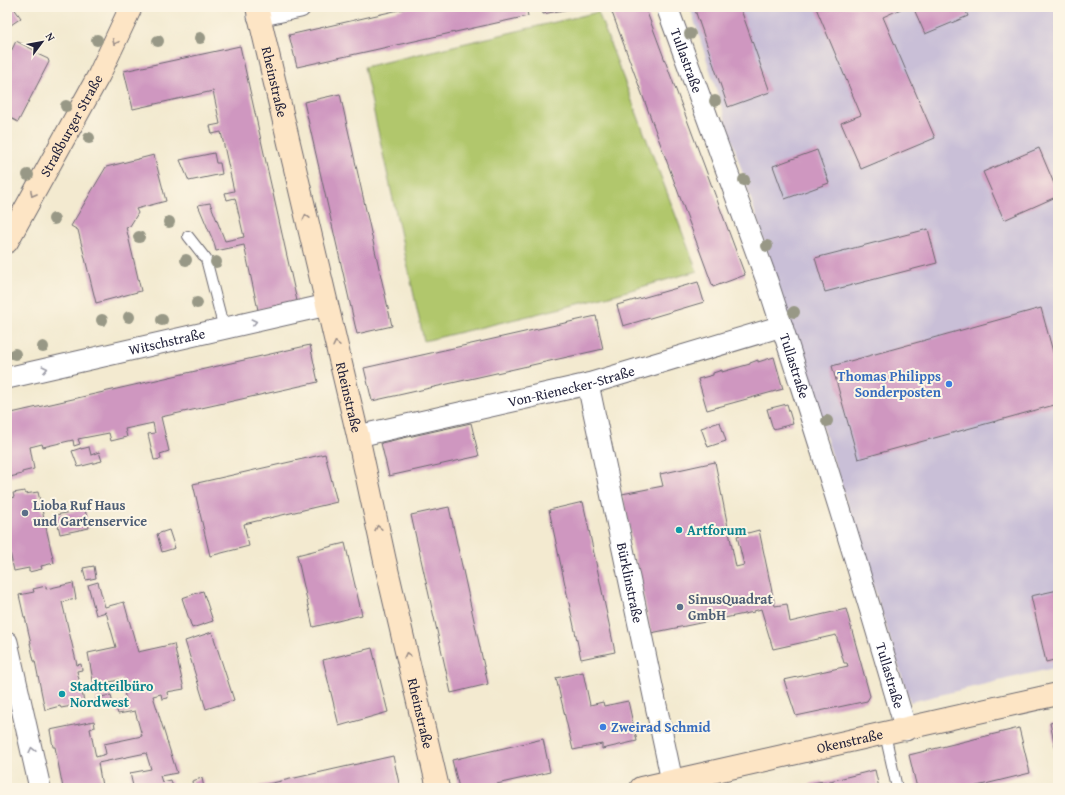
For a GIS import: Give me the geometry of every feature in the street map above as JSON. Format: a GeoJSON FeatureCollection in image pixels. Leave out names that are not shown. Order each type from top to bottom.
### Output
{"type":"FeatureCollection","features":[{"type":"Feature","properties":{"kind":"main road","name":"Straßburger Straße"},"geometry":{"type":"LineString","coordinates":[[7,242],[99,75],[131,7]]}},
{"type":"Feature","properties":{"kind":"main road","name":"Rheinstraße"},"geometry":{"type":"LineString","coordinates":[[258,12],[358,436],[385,561],[438,788]]}},
{"type":"Feature","properties":{"kind":"main road","name":"Okenstraße"},"geometry":{"type":"LineString","coordinates":[[641,788],[895,732],[1058,694]]}},
{"type":"Feature","properties":{"kind":"street"},"geometry":{"type":"LineString","coordinates":[[258,12],[300,7]]}},
{"type":"Feature","properties":{"kind":"street","name":"Tullastraße"},"geometry":{"type":"LineString","coordinates":[[667,7],[782,326],[852,551],[895,732]]}},
{"type":"Feature","properties":{"kind":"street","name":"Witschstraße"},"geometry":{"type":"LineString","coordinates":[[7,378],[327,306]]}},
{"type":"Feature","properties":{"kind":"street","name":"Von-Rienecker-Straße"},"geometry":{"type":"LineString","coordinates":[[358,436],[588,384],[782,326]]}},
{"type":"Feature","properties":{"kind":"street","name":"Bürklinstraße"},"geometry":{"type":"LineString","coordinates":[[588,384],[672,781]]}},
{"type":"Feature","properties":{"kind":"street"},"geometry":{"type":"LineString","coordinates":[[7,642],[40,788]]}},
{"type":"Feature","properties":{"kind":"lane"},"geometry":{"type":"LineString","coordinates":[[188,236],[206,259],[224,329]]}},
{"type":"Feature","properties":{"kind":"lane"},"geometry":{"type":"LineString","coordinates":[[895,732],[897,788]]}},
{"type":"Feature","properties":{"kind":"shaded area"},"geometry":{"type":"Polygon","coordinates":[[[690,7],[1058,7],[1058,667],[910,702],[690,7]]]}},
{"type":"Feature","properties":{"kind":"green space"},"geometry":{"type":"Polygon","coordinates":[[[598,12],[697,271],[603,298],[424,341],[364,67],[598,12]]]}},
{"type":"Feature","properties":{"kind":"building"},"geometry":{"type":"Polygon","coordinates":[[[7,7],[13,7],[21,18],[11,25],[7,19],[7,7]]]}},
{"type":"Feature","properties":{"kind":"building"},"geometry":{"type":"Polygon","coordinates":[[[412,7],[526,7],[528,16],[297,67],[289,35],[412,7]]]}},
{"type":"Feature","properties":{"kind":"building"},"geometry":{"type":"Polygon","coordinates":[[[542,7],[574,7],[574,8],[543,14],[542,7]]]}},
{"type":"Feature","properties":{"kind":"building"},"geometry":{"type":"Polygon","coordinates":[[[610,7],[645,7],[745,275],[713,287],[610,7]]]}},
{"type":"Feature","properties":{"kind":"building"},"geometry":{"type":"Polygon","coordinates":[[[694,7],[740,7],[770,92],[728,107],[694,7]]]}},
{"type":"Feature","properties":{"kind":"building"},"geometry":{"type":"Polygon","coordinates":[[[905,7],[883,17],[935,138],[861,169],[841,123],[861,115],[816,8],[905,7]]]}},
{"type":"Feature","properties":{"kind":"building"},"geometry":{"type":"Polygon","coordinates":[[[913,7],[964,7],[968,16],[925,34],[913,7]]]}},
{"type":"Feature","properties":{"kind":"building"},"geometry":{"type":"Polygon","coordinates":[[[16,41],[36,51],[35,53],[48,59],[49,62],[18,122],[7,116],[7,60],[16,41]]]}},
{"type":"Feature","properties":{"kind":"building"},"geometry":{"type":"Polygon","coordinates":[[[240,46],[297,301],[258,310],[244,245],[216,251],[198,205],[210,203],[225,241],[244,237],[235,198],[227,200],[225,193],[234,191],[221,132],[212,134],[210,126],[220,124],[213,91],[133,109],[124,71],[240,46]]]}},
{"type":"Feature","properties":{"kind":"building"},"geometry":{"type":"Polygon","coordinates":[[[340,94],[392,326],[357,334],[304,102],[340,94]]]}},
{"type":"Feature","properties":{"kind":"building"},"geometry":{"type":"Polygon","coordinates":[[[1039,148],[1058,196],[1004,220],[983,172],[1039,148]]]}},
{"type":"Feature","properties":{"kind":"building"},"geometry":{"type":"Polygon","coordinates":[[[817,150],[829,183],[785,199],[773,166],[817,150]]]}},
{"type":"Feature","properties":{"kind":"building"},"geometry":{"type":"Polygon","coordinates":[[[214,153],[216,163],[220,163],[222,174],[189,181],[180,160],[214,153]]]}},
{"type":"Feature","properties":{"kind":"building"},"geometry":{"type":"Polygon","coordinates":[[[154,155],[166,201],[136,209],[138,213],[130,226],[126,227],[141,291],[96,303],[78,230],[71,226],[106,167],[154,155]]]}},
{"type":"Feature","properties":{"kind":"building"},"geometry":{"type":"Polygon","coordinates":[[[928,229],[937,263],[825,292],[815,258],[928,229]]]}},
{"type":"Feature","properties":{"kind":"building"},"geometry":{"type":"Polygon","coordinates":[[[698,282],[704,302],[623,326],[617,305],[698,282]]]}},
{"type":"Feature","properties":{"kind":"building"},"geometry":{"type":"Polygon","coordinates":[[[1041,308],[1058,370],[1058,404],[858,459],[832,366],[1041,308]]]}},
{"type":"Feature","properties":{"kind":"building"},"geometry":{"type":"Polygon","coordinates":[[[596,316],[603,349],[372,401],[364,368],[596,316]]]}},
{"type":"Feature","properties":{"kind":"building"},"geometry":{"type":"Polygon","coordinates":[[[310,345],[318,382],[161,417],[169,451],[160,454],[161,459],[154,460],[148,434],[155,433],[153,423],[125,429],[127,437],[111,441],[109,433],[78,439],[80,444],[74,446],[73,440],[43,447],[42,444],[30,447],[34,469],[10,477],[10,475],[7,475],[7,414],[310,345]]]}},
{"type":"Feature","properties":{"kind":"building"},"geometry":{"type":"Polygon","coordinates":[[[774,357],[783,389],[707,410],[698,379],[713,375],[713,373],[722,370],[722,372],[750,364],[758,360],[758,362],[774,357]]]}},
{"type":"Feature","properties":{"kind":"building"},"geometry":{"type":"Polygon","coordinates":[[[787,404],[793,424],[773,429],[767,409],[787,404]]]}},
{"type":"Feature","properties":{"kind":"building"},"geometry":{"type":"Polygon","coordinates":[[[720,422],[726,441],[708,447],[701,428],[720,422]]]}},
{"type":"Feature","properties":{"kind":"building"},"geometry":{"type":"Polygon","coordinates":[[[471,423],[479,456],[389,476],[381,443],[471,423]]]}},
{"type":"Feature","properties":{"kind":"building"},"geometry":{"type":"Polygon","coordinates":[[[89,447],[91,455],[99,452],[102,461],[78,467],[72,451],[89,447]]]}},
{"type":"Feature","properties":{"kind":"building"},"geometry":{"type":"Polygon","coordinates":[[[325,454],[337,502],[244,524],[249,546],[210,556],[193,484],[325,454]]]}},
{"type":"Feature","properties":{"kind":"building","name":"Artforum"},"geometry":{"type":"Polygon","coordinates":[[[715,462],[736,567],[744,565],[737,536],[759,530],[775,606],[787,604],[790,622],[846,609],[870,696],[867,701],[796,716],[784,680],[848,666],[847,663],[844,663],[836,635],[773,649],[761,609],[754,612],[651,633],[622,494],[663,486],[660,474],[715,462]]]}},
{"type":"Feature","properties":{"kind":"building"},"geometry":{"type":"Polygon","coordinates":[[[25,491],[25,494],[38,492],[54,563],[41,566],[42,569],[29,572],[29,568],[14,571],[7,538],[7,499],[14,497],[13,493],[25,491]]]}},
{"type":"Feature","properties":{"kind":"building"},"geometry":{"type":"Polygon","coordinates":[[[583,502],[615,652],[581,659],[549,510],[583,502]]]}},
{"type":"Feature","properties":{"kind":"building"},"geometry":{"type":"Polygon","coordinates":[[[449,507],[488,684],[451,693],[411,515],[449,507]]]}},
{"type":"Feature","properties":{"kind":"building"},"geometry":{"type":"Polygon","coordinates":[[[85,509],[89,528],[60,534],[56,515],[85,509]]]}},
{"type":"Feature","properties":{"kind":"building"},"geometry":{"type":"Polygon","coordinates":[[[169,530],[175,548],[162,552],[157,534],[169,530]]]}},
{"type":"Feature","properties":{"kind":"building"},"geometry":{"type":"Polygon","coordinates":[[[345,543],[362,615],[313,627],[297,555],[345,543]]]}},
{"type":"Feature","properties":{"kind":"building"},"geometry":{"type":"Polygon","coordinates":[[[94,566],[96,578],[86,580],[83,568],[94,566]]]}},
{"type":"Feature","properties":{"kind":"building"},"geometry":{"type":"Polygon","coordinates":[[[98,582],[105,607],[124,602],[138,652],[174,644],[184,689],[167,692],[168,698],[162,699],[161,694],[153,696],[177,773],[160,776],[162,782],[171,780],[173,788],[127,788],[133,786],[130,773],[151,769],[146,753],[98,763],[102,786],[108,785],[109,788],[63,788],[50,730],[94,721],[95,727],[90,729],[96,757],[106,754],[104,744],[142,736],[135,711],[118,714],[115,704],[126,702],[122,679],[94,686],[88,653],[116,647],[106,612],[96,615],[88,585],[98,582]]]}},
{"type":"Feature","properties":{"kind":"building"},"geometry":{"type":"Polygon","coordinates":[[[73,583],[76,599],[62,602],[77,665],[81,664],[82,670],[77,671],[84,701],[72,704],[72,706],[61,708],[60,706],[45,710],[19,595],[34,592],[33,589],[46,586],[46,589],[73,583]]]}},
{"type":"Feature","properties":{"kind":"building"},"geometry":{"type":"Polygon","coordinates":[[[1058,590],[1058,659],[1046,662],[1031,596],[1058,590]]]}},
{"type":"Feature","properties":{"kind":"building"},"geometry":{"type":"Polygon","coordinates":[[[203,591],[213,621],[192,628],[182,598],[203,591]]]}},
{"type":"Feature","properties":{"kind":"building"},"geometry":{"type":"Polygon","coordinates":[[[212,632],[234,700],[206,709],[185,641],[212,632]]]}},
{"type":"Feature","properties":{"kind":"building"},"geometry":{"type":"Polygon","coordinates":[[[372,648],[388,712],[339,726],[323,660],[372,648]]]}},
{"type":"Feature","properties":{"kind":"building"},"geometry":{"type":"Polygon","coordinates":[[[583,672],[590,705],[603,702],[604,706],[628,701],[637,741],[602,749],[602,744],[573,750],[556,678],[583,672]]]}},
{"type":"Feature","properties":{"kind":"building"},"geometry":{"type":"Polygon","coordinates":[[[111,695],[113,705],[98,708],[96,698],[111,695]]]}},
{"type":"Feature","properties":{"kind":"building"},"geometry":{"type":"Polygon","coordinates":[[[1058,721],[1058,756],[1057,756],[1050,723],[1058,721]]]}},
{"type":"Feature","properties":{"kind":"building"},"geometry":{"type":"Polygon","coordinates":[[[1019,728],[1030,773],[969,788],[917,788],[909,755],[1019,728]]]}},
{"type":"Feature","properties":{"kind":"building"},"geometry":{"type":"Polygon","coordinates":[[[543,739],[550,772],[479,788],[459,788],[452,760],[543,739]]]}},
{"type":"Feature","properties":{"kind":"building"},"geometry":{"type":"Polygon","coordinates":[[[393,756],[400,788],[259,788],[259,786],[393,756]]]}},
{"type":"Feature","properties":{"kind":"building"},"geometry":{"type":"Polygon","coordinates":[[[875,770],[879,788],[804,788],[810,786],[810,784],[822,781],[822,783],[875,770]]]}},
{"type":"Feature","properties":{"kind":"building"},"geometry":{"type":"Polygon","coordinates":[[[202,778],[204,788],[193,788],[192,781],[202,778]]]}},
{"type":"Feature","properties":{"kind":"place","name":"Thomas Philipps Sonderposten"},"geometry":{"type":"Point","coordinates":[949,384]}},
{"type":"Feature","properties":{"kind":"place","name":"Lioba Ruf Haus und Gartenservice"},"geometry":{"type":"Point","coordinates":[25,513]}},
{"type":"Feature","properties":{"kind":"place","name":"Artforum"},"geometry":{"type":"Point","coordinates":[679,530]}},
{"type":"Feature","properties":{"kind":"place","name":"SinusQuadrat GmbH"},"geometry":{"type":"Point","coordinates":[680,607]}},
{"type":"Feature","properties":{"kind":"place","name":"Stadtteilbüro Nordwest"},"geometry":{"type":"Point","coordinates":[62,694]}},
{"type":"Feature","properties":{"kind":"place","name":"Zweirad Schmid"},"geometry":{"type":"Point","coordinates":[603,727]}}]}
